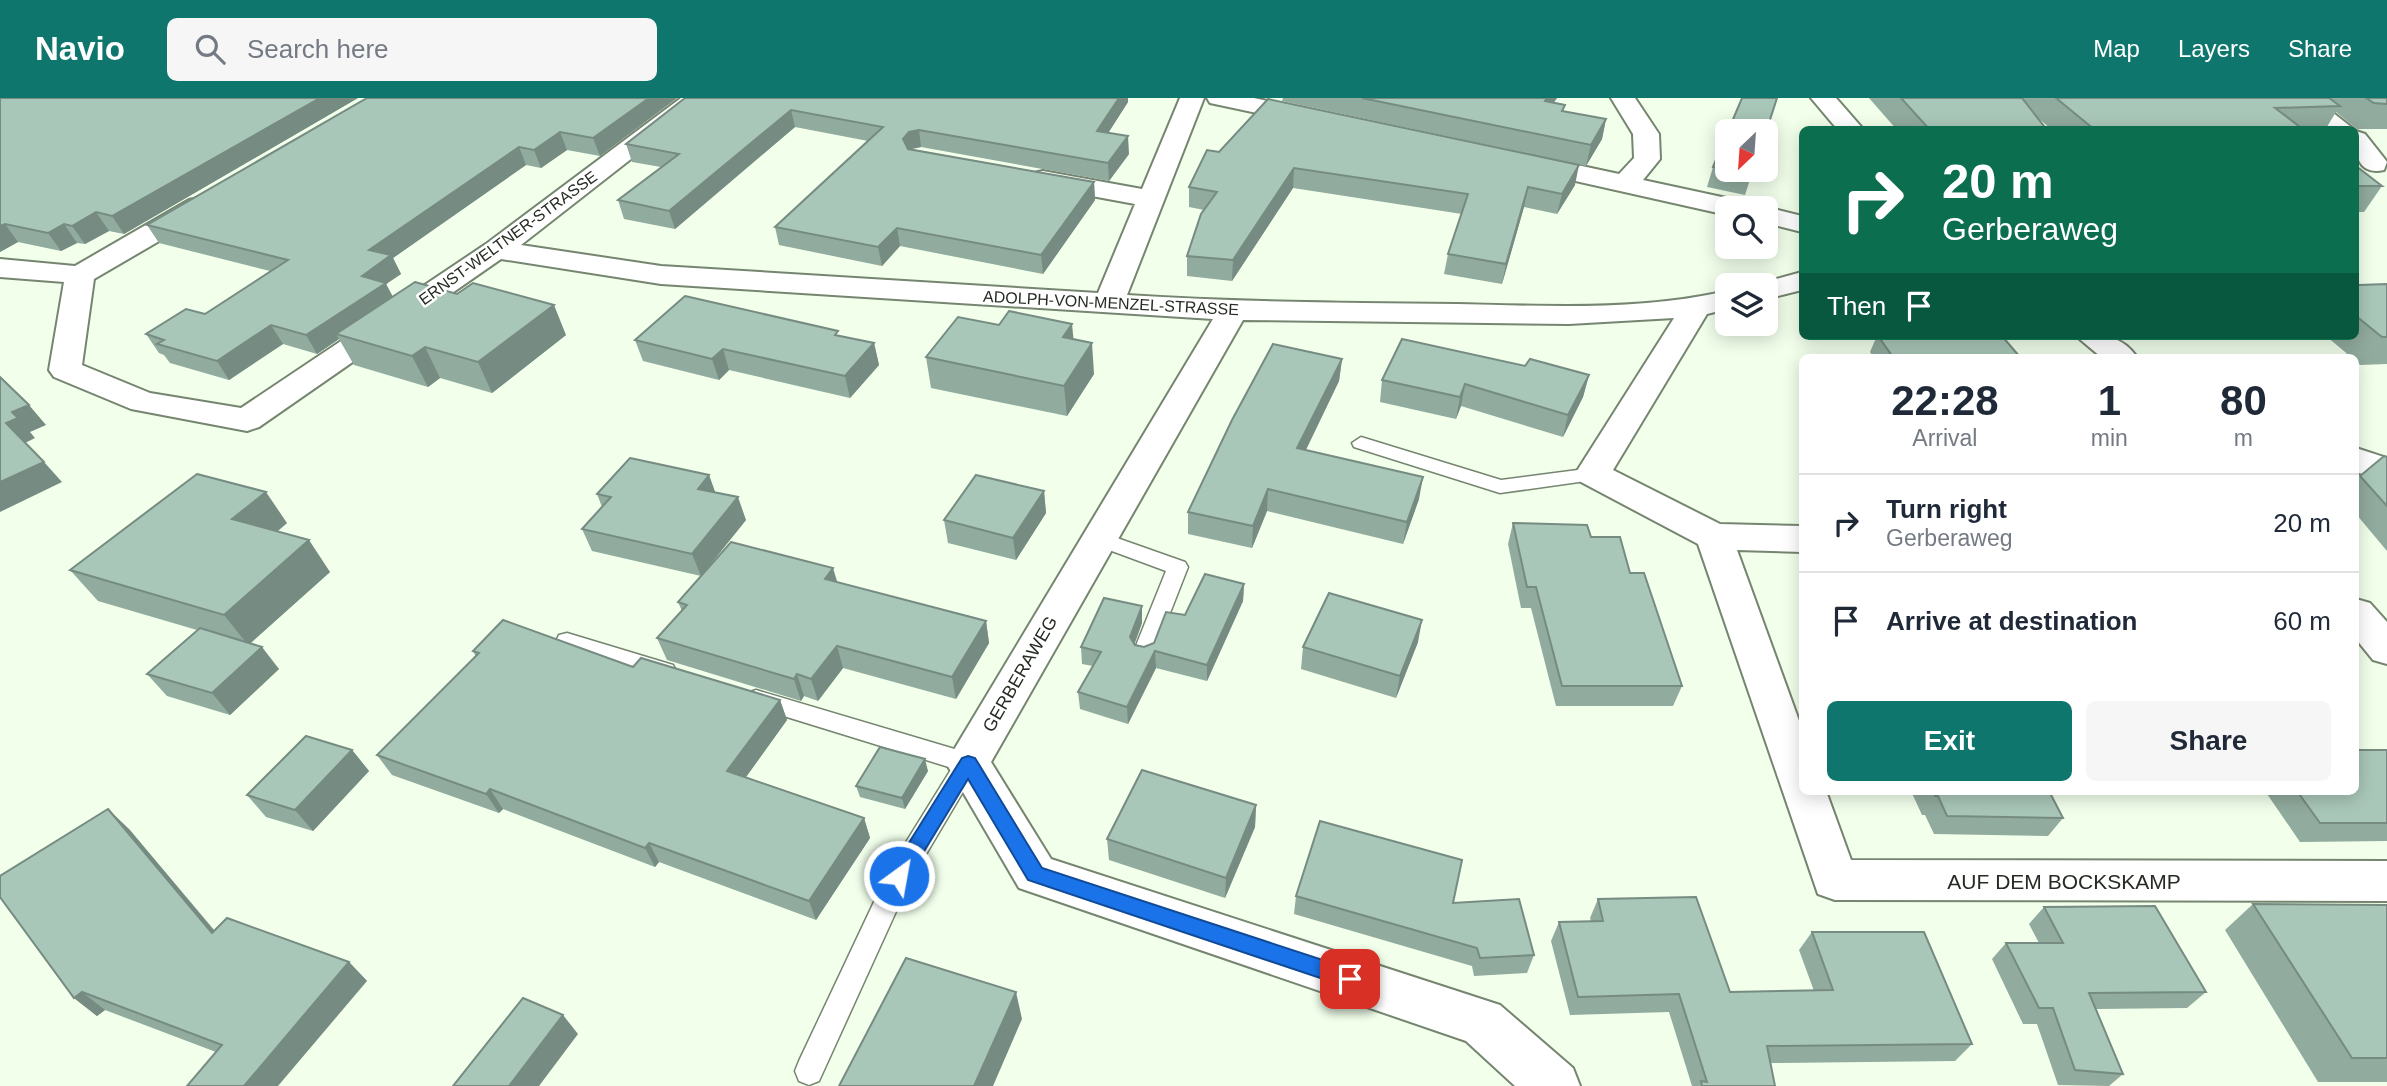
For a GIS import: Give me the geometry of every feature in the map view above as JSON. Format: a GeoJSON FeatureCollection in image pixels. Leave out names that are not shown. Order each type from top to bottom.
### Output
{"type":"FeatureCollection","features":[{"type":"Feature","properties":{"kind":"street","name":"ERNST-WELTNER-STRASSE"},"geometry":{"type":"LineString","coordinates":[[80,275],[65,370],[143,402],[247,420],[496,250],[697,98]]}},
{"type":"Feature","properties":{"kind":"street"},"geometry":{"type":"LineString","coordinates":[[1109,303],[1149,198],[1192,98]]}},
{"type":"Feature","properties":{"kind":"street"},"geometry":{"type":"LineString","coordinates":[[1219,98],[1341,124]]}},
{"type":"Feature","properties":{"kind":"street"},"geometry":{"type":"LineString","coordinates":[[1623,98],[1646,134],[1647,159],[1626,183]]}},
{"type":"Feature","properties":{"kind":"street"},"geometry":{"type":"LineString","coordinates":[[1823,98],[1848,126]]}},
{"type":"Feature","properties":{"kind":"street"},"geometry":{"type":"LineString","coordinates":[[2298,98],[2337,126]]}},
{"type":"Feature","properties":{"kind":"street"},"geometry":{"type":"LineString","coordinates":[[2359,143],[2375,164]]}},
{"type":"Feature","properties":{"kind":"street"},"geometry":{"type":"LineString","coordinates":[[1504,158],[1715,203]]}},
{"type":"Feature","properties":{"kind":"street"},"geometry":{"type":"LineString","coordinates":[[1015,174],[1149,198]]}},
{"type":"Feature","properties":{"kind":"street"},"geometry":{"type":"LineString","coordinates":[[0,268],[80,275],[225,190]]}},
{"type":"Feature","properties":{"kind":"street"},"geometry":{"type":"LineString","coordinates":[[1778,218],[1799,223]]}},
{"type":"Feature","properties":{"kind":"street","name":"ADOLPH-VON-MENZEL-STRASSE"},"geometry":{"type":"LineString","coordinates":[[496,250],[661,275],[1233,311],[1569,315],[1712,304]]}},
{"type":"Feature","properties":{"kind":"street"},"geometry":{"type":"LineString","coordinates":[[1778,287],[1799,282]]}},
{"type":"Feature","properties":{"kind":"street"},"geometry":{"type":"LineString","coordinates":[[1712,304],[1593,474],[1714,537],[1799,539]]}},
{"type":"Feature","properties":{"kind":"street","name":"GERBERAWEG"},"geometry":{"type":"LineString","coordinates":[[968,763],[1233,311]]}},
{"type":"Feature","properties":{"kind":"street"},"geometry":{"type":"LineString","coordinates":[[2098,340],[2117,354]]}},
{"type":"Feature","properties":{"kind":"street"},"geometry":{"type":"LineString","coordinates":[[2359,460],[2387,471]]}},
{"type":"Feature","properties":{"kind":"street","name":"AUF DEM BOCKSKAMP"},"geometry":{"type":"LineString","coordinates":[[1714,537],[1799,778]]}},
{"type":"Feature","properties":{"kind":"street"},"geometry":{"type":"LineString","coordinates":[[2359,616],[2387,649]]}},
{"type":"Feature","properties":{"kind":"street"},"geometry":{"type":"LineString","coordinates":[[968,763],[1035,874],[1482,1022],[1554,1086]]}},
{"type":"Feature","properties":{"kind":"street","name":"AUF DEM BOCKSKAMP"},"geometry":{"type":"LineString","coordinates":[[1805,795],[1835,880],[2387,881]]}},
{"type":"Feature","properties":{"kind":"lane"},"geometry":{"type":"LineString","coordinates":[[1361,443],[1500,487],[1593,474]]}},
{"type":"Feature","properties":{"kind":"lane"},"geometry":{"type":"LineString","coordinates":[[1100,539],[1178,566],[1144,653]]}},
{"type":"Feature","properties":{"kind":"lane"},"geometry":{"type":"LineString","coordinates":[[567,641],[687,677]]}},
{"type":"Feature","properties":{"kind":"lane"},"geometry":{"type":"LineString","coordinates":[[741,694],[968,763],[899,876],[809,1072]]}},
{"type":"Feature","properties":{"kind":"building"},"geometry":{"type":"Polygon","coordinates":[[[0,98],[320,98],[112,216],[96,212],[72,226],[64,224],[48,233],[5,224],[0,226],[0,98]]]}},
{"type":"Feature","properties":{"kind":"building"},"geometry":{"type":"Polygon","coordinates":[[[367,98],[649,98],[593,138],[560,132],[534,150],[519,147],[369,250],[391,255],[362,276],[386,283],[306,335],[271,325],[217,361],[157,344],[164,340],[146,334],[186,309],[205,314],[288,260],[147,225],[367,98]]]}},
{"type":"Feature","properties":{"kind":"building"},"geometry":{"type":"Polygon","coordinates":[[[685,98],[1119,98],[1097,131],[1128,136],[1108,163],[919,130],[909,132],[903,139],[908,149],[1094,182],[1041,255],[897,228],[878,247],[775,227],[883,127],[791,110],[669,211],[618,200],[679,154],[626,144],[685,98]]]}},
{"type":"Feature","properties":{"kind":"building"},"geometry":{"type":"Polygon","coordinates":[[[1362,98],[1547,98],[1545,101],[1565,105],[1562,111],[1606,119],[1591,145],[1362,98]]]}},
{"type":"Feature","properties":{"kind":"building"},"geometry":{"type":"Polygon","coordinates":[[[1742,98],[1777,98],[1770,119],[1733,119],[1742,98]]]}},
{"type":"Feature","properties":{"kind":"building"},"geometry":{"type":"Polygon","coordinates":[[[1901,98],[2022,98],[2044,126],[1926,126],[1901,98]]]}},
{"type":"Feature","properties":{"kind":"building"},"geometry":{"type":"Polygon","coordinates":[[[2056,98],[2329,98],[2340,106],[2275,108],[2299,126],[2090,126],[2056,98]]]}},
{"type":"Feature","properties":{"kind":"building"},"geometry":{"type":"Polygon","coordinates":[[[2366,98],[2387,98],[2387,104],[2374,103],[2366,98]]]}},
{"type":"Feature","properties":{"kind":"building"},"geometry":{"type":"Polygon","coordinates":[[[1268,99],[1579,165],[1562,194],[1528,187],[1506,264],[1448,254],[1468,194],[1294,168],[1233,260],[1187,256],[1201,214],[1217,192],[1189,187],[1207,150],[1219,152],[1268,99]]]}},
{"type":"Feature","properties":{"kind":"building"},"geometry":{"type":"Polygon","coordinates":[[[2359,168],[2382,186],[2359,186],[2359,168]]]}},
{"type":"Feature","properties":{"kind":"building"},"geometry":{"type":"Polygon","coordinates":[[[415,282],[457,294],[473,283],[554,305],[478,362],[425,347],[412,356],[336,334],[415,282]]]}},
{"type":"Feature","properties":{"kind":"building"},"geometry":{"type":"Polygon","coordinates":[[[2387,284],[2387,337],[2382,337],[2359,318],[2359,285],[2387,284]]]}},
{"type":"Feature","properties":{"kind":"building"},"geometry":{"type":"Polygon","coordinates":[[[685,296],[838,331],[835,335],[874,343],[845,376],[723,349],[712,359],[635,340],[685,296]]]}},
{"type":"Feature","properties":{"kind":"building"},"geometry":{"type":"Polygon","coordinates":[[[1009,311],[1072,324],[1063,337],[1092,343],[1064,386],[926,357],[958,317],[999,325],[1009,311]]]}},
{"type":"Feature","properties":{"kind":"building"},"geometry":{"type":"Polygon","coordinates":[[[1402,339],[1525,366],[1530,359],[1589,375],[1568,415],[1465,384],[1460,397],[1382,380],[1402,339]]]}},
{"type":"Feature","properties":{"kind":"building"},"geometry":{"type":"Polygon","coordinates":[[[1881,340],[2005,340],[2017,354],[1891,354],[1881,340]]]}},
{"type":"Feature","properties":{"kind":"building"},"geometry":{"type":"Polygon","coordinates":[[[1273,344],[1342,359],[1297,448],[1423,477],[1407,522],[1268,489],[1253,526],[1188,512],[1232,420],[1273,344]]]}},
{"type":"Feature","properties":{"kind":"building"},"geometry":{"type":"Polygon","coordinates":[[[0,377],[29,405],[12,412],[18,418],[6,423],[44,462],[0,482],[0,377]]]}},
{"type":"Feature","properties":{"kind":"building"},"geometry":{"type":"Polygon","coordinates":[[[2384,456],[2387,457],[2387,506],[2360,476],[2384,456]]]}},
{"type":"Feature","properties":{"kind":"building"},"geometry":{"type":"Polygon","coordinates":[[[630,458],[709,475],[698,489],[738,497],[692,554],[582,529],[611,497],[597,494],[630,458]]]}},
{"type":"Feature","properties":{"kind":"building"},"geometry":{"type":"Polygon","coordinates":[[[197,474],[266,492],[232,519],[309,540],[224,615],[70,570],[197,474]]]}},
{"type":"Feature","properties":{"kind":"building"},"geometry":{"type":"Polygon","coordinates":[[[976,475],[1044,491],[1013,538],[944,520],[976,475]]]}},
{"type":"Feature","properties":{"kind":"building"},"geometry":{"type":"Polygon","coordinates":[[[1513,523],[1587,525],[1591,537],[1620,537],[1630,573],[1644,573],[1682,686],[1562,686],[1536,587],[1527,587],[1513,523]]]}},
{"type":"Feature","properties":{"kind":"building"},"geometry":{"type":"Polygon","coordinates":[[[731,542],[833,568],[825,579],[986,621],[952,677],[837,646],[811,679],[797,674],[794,679],[657,638],[687,605],[678,602],[731,542]]]}},
{"type":"Feature","properties":{"kind":"building"},"geometry":{"type":"Polygon","coordinates":[[[1205,574],[1244,584],[1207,665],[1155,651],[1127,707],[1078,692],[1101,652],[1081,647],[1104,598],[1142,606],[1130,637],[1135,645],[1144,647],[1154,643],[1166,612],[1185,615],[1205,574]]]}},
{"type":"Feature","properties":{"kind":"building"},"geometry":{"type":"Polygon","coordinates":[[[1329,593],[1422,620],[1400,676],[1303,647],[1329,593]]]}},
{"type":"Feature","properties":{"kind":"building"},"geometry":{"type":"Polygon","coordinates":[[[503,620],[633,667],[641,658],[780,700],[727,771],[864,818],[809,901],[649,843],[645,848],[490,789],[486,794],[377,755],[479,653],[473,651],[503,620]]]}},
{"type":"Feature","properties":{"kind":"building"},"geometry":{"type":"Polygon","coordinates":[[[200,628],[262,647],[212,693],[147,674],[200,628]]]}},
{"type":"Feature","properties":{"kind":"building"},"geometry":{"type":"Polygon","coordinates":[[[306,736],[352,750],[295,810],[247,795],[306,736]]]}},
{"type":"Feature","properties":{"kind":"building"},"geometry":{"type":"Polygon","coordinates":[[[880,747],[925,759],[902,798],[856,786],[880,747]]]}},
{"type":"Feature","properties":{"kind":"building"},"geometry":{"type":"Polygon","coordinates":[[[2359,750],[2387,750],[2387,823],[2320,823],[2300,795],[2359,795],[2359,750]]]}},
{"type":"Feature","properties":{"kind":"building"},"geometry":{"type":"Polygon","coordinates":[[[1142,770],[1256,805],[1226,878],[1107,839],[1142,770]]]}},
{"type":"Feature","properties":{"kind":"building"},"geometry":{"type":"Polygon","coordinates":[[[2051,795],[2063,818],[1947,816],[1938,796],[1935,796],[2051,795]]]}},
{"type":"Feature","properties":{"kind":"building"},"geometry":{"type":"Polygon","coordinates":[[[108,809],[212,933],[227,918],[349,962],[244,1086],[187,1086],[222,1045],[82,992],[74,998],[0,897],[0,876],[108,809]]]}},
{"type":"Feature","properties":{"kind":"building"},"geometry":{"type":"Polygon","coordinates":[[[1320,821],[1462,860],[1453,903],[1519,899],[1534,955],[1480,958],[1477,948],[1296,896],[1320,821]]]}},
{"type":"Feature","properties":{"kind":"building"},"geometry":{"type":"Polygon","coordinates":[[[1696,897],[1730,992],[1833,990],[1812,932],[1924,932],[1972,1044],[1767,1046],[1775,1086],[1702,1086],[1701,1081],[1707,1082],[1679,994],[1578,997],[1559,922],[1603,921],[1598,899],[1696,897]]]}},
{"type":"Feature","properties":{"kind":"building"},"geometry":{"type":"Polygon","coordinates":[[[2253,904],[2387,905],[2387,1058],[2352,1058],[2253,904]]]}},
{"type":"Feature","properties":{"kind":"building"},"geometry":{"type":"Polygon","coordinates":[[[2155,906],[2206,992],[2089,993],[2123,1074],[2075,1070],[2053,1008],[2039,1008],[2006,943],[2063,943],[2044,907],[2155,906]]]}},
{"type":"Feature","properties":{"kind":"building"},"geometry":{"type":"Polygon","coordinates":[[[906,958],[1016,992],[974,1086],[839,1086],[906,958]]]}},
{"type":"Feature","properties":{"kind":"building"},"geometry":{"type":"Polygon","coordinates":[[[523,998],[563,1015],[509,1086],[453,1086],[523,998]]]}},
{"type":"Feature","properties":{"kind":"route"},"geometry":{"type":"LineString","coordinates":[[899,876],[968,763],[1035,874],[1350,979]]}}]}
